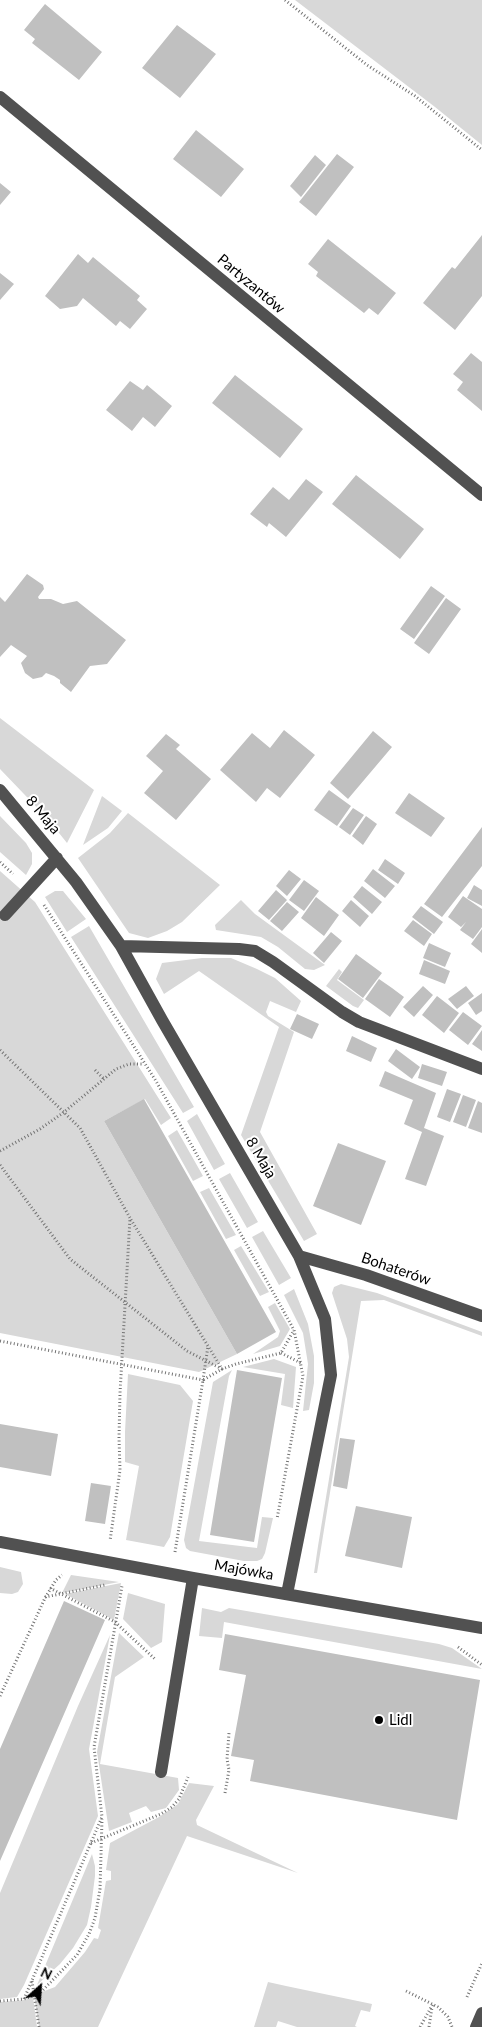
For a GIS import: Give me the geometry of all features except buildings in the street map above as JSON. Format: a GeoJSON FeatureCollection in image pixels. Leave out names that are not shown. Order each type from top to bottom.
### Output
{"type":"FeatureCollection","features":[{"type":"Feature","properties":{"kind":"street","name":"Partyzantów"},"geometry":{"type":"LineString","coordinates":[[0,97],[482,495]]}},
{"type":"Feature","properties":{"kind":"street","name":"8 Maja"},"geometry":{"type":"LineString","coordinates":[[0,790],[57,858],[122,946],[162,1020],[299,1256],[325,1319],[331,1375],[287,1594]]}},
{"type":"Feature","properties":{"kind":"street"},"geometry":{"type":"LineString","coordinates":[[5,915],[57,858]]}},
{"type":"Feature","properties":{"kind":"street"},"geometry":{"type":"LineString","coordinates":[[122,946],[255,951],[359,1022],[482,1069]]}},
{"type":"Feature","properties":{"kind":"street","name":"Bohaterów"},"geometry":{"type":"LineString","coordinates":[[299,1256],[366,1275],[482,1316]]}},
{"type":"Feature","properties":{"kind":"street","name":"Majówka"},"geometry":{"type":"LineString","coordinates":[[0,1542],[193,1578],[482,1628]]}},
{"type":"Feature","properties":{"kind":"street"},"geometry":{"type":"LineString","coordinates":[[161,1772],[193,1578]]}},
{"type":"Feature","properties":{"kind":"street"},"geometry":{"type":"LineString","coordinates":[[476,2027],[482,2013]]}},
{"type":"Feature","properties":{"kind":"path"},"geometry":{"type":"LineString","coordinates":[[284,0],[367,65],[415,96],[482,150]]}},
{"type":"Feature","properties":{"kind":"path"},"geometry":{"type":"LineString","coordinates":[[0,862],[40,898],[145,1064],[294,1330],[303,1376],[276,1523]]}},
{"type":"Feature","properties":{"kind":"path"},"geometry":{"type":"LineString","coordinates":[[0,1050],[80,1128],[130,1218],[222,1369]]}},
{"type":"Feature","properties":{"kind":"path"},"geometry":{"type":"LineString","coordinates":[[0,1151],[40,1129],[63,1113],[116,1069],[129,1064],[145,1064]]}},
{"type":"Feature","properties":{"kind":"path"},"geometry":{"type":"LineString","coordinates":[[95,1070],[104,1079]]}},
{"type":"Feature","properties":{"kind":"path"},"geometry":{"type":"LineString","coordinates":[[0,1165],[70,1259],[187,1350],[222,1369]]}},
{"type":"Feature","properties":{"kind":"path"},"geometry":{"type":"LineString","coordinates":[[109,1546],[120,1470],[119,1438],[130,1218]]}},
{"type":"Feature","properties":{"kind":"path"},"geometry":{"type":"LineString","coordinates":[[281,1353],[294,1330]]}},
{"type":"Feature","properties":{"kind":"path"},"geometry":{"type":"LineString","coordinates":[[0,1341],[203,1380],[222,1369],[281,1353],[301,1363]]}},
{"type":"Feature","properties":{"kind":"path"},"geometry":{"type":"LineString","coordinates":[[174,1558],[208,1345]]}},
{"type":"Feature","properties":{"kind":"path"},"geometry":{"type":"LineString","coordinates":[[0,1696],[45,1598],[56,1580]]}},
{"type":"Feature","properties":{"kind":"path"},"geometry":{"type":"LineString","coordinates":[[0,2001],[24,1999],[40,1993],[77,1955],[89,1934],[94,1918],[100,1889],[102,1817],[94,1747],[122,1582]]}},
{"type":"Feature","properties":{"kind":"path"},"geometry":{"type":"LineString","coordinates":[[45,1598],[113,1584]]}},
{"type":"Feature","properties":{"kind":"path"},"geometry":{"type":"LineString","coordinates":[[50,1588],[116,1622],[155,1659]]}},
{"type":"Feature","properties":{"kind":"path"},"geometry":{"type":"LineString","coordinates":[[456,1646],[482,1665]]}},
{"type":"Feature","properties":{"kind":"path"},"geometry":{"type":"LineString","coordinates":[[225,1793],[229,1770],[226,1759],[229,1733]]}},
{"type":"Feature","properties":{"kind":"path"},"geometry":{"type":"LineString","coordinates":[[91,1843],[162,1814],[179,1799],[188,1777]]}},
{"type":"Feature","properties":{"kind":"path"},"geometry":{"type":"LineString","coordinates":[[24,1999],[102,1817]]}},
{"type":"Feature","properties":{"kind":"path"},"geometry":{"type":"LineString","coordinates":[[32,1981],[39,2027]]}},
{"type":"Feature","properties":{"kind":"path"},"geometry":{"type":"LineString","coordinates":[[406,1991],[445,2012],[452,2027]]}},
{"type":"Feature","properties":{"kind":"path"},"geometry":{"type":"LineString","coordinates":[[420,2027],[433,2004]]}},
{"type":"Feature","properties":{"kind":"path"},"geometry":{"type":"LineString","coordinates":[[429,2027],[433,2004]]}},
{"type":"Feature","properties":{"kind":"shaded area"},"geometry":{"type":"Polygon","coordinates":[[[295,0],[482,0],[482,145],[435,107],[295,0]]]}},
{"type":"Feature","properties":{"kind":"shaded area"},"geometry":{"type":"Polygon","coordinates":[[[0,718],[94,790],[67,843],[47,818],[0,769],[0,718]]]}},
{"type":"Feature","properties":{"kind":"shaded area"},"geometry":{"type":"Polygon","coordinates":[[[102,796],[122,811],[108,828],[83,845],[102,796]]]}},
{"type":"Feature","properties":{"kind":"shaded area"},"geometry":{"type":"Polygon","coordinates":[[[128,813],[220,885],[182,922],[167,931],[148,938],[129,933],[78,858],[110,833],[128,813]]]}},
{"type":"Feature","properties":{"kind":"shaded area"},"geometry":{"type":"Polygon","coordinates":[[[0,816],[26,843],[32,853],[32,864],[26,875],[0,852],[0,816]]]}},
{"type":"Feature","properties":{"kind":"shaded area"},"geometry":{"type":"Polygon","coordinates":[[[0,871],[35,902],[171,1118],[161,1125],[145,1099],[104,1121],[237,1354],[199,1372],[0,1333],[0,871]]]}},
{"type":"Feature","properties":{"kind":"shaded area"},"geometry":{"type":"Polygon","coordinates":[[[55,891],[63,891],[86,919],[67,932],[45,897],[55,891]]]}},
{"type":"Feature","properties":{"kind":"shaded area"},"geometry":{"type":"Polygon","coordinates":[[[241,900],[255,914],[325,965],[314,970],[305,969],[278,947],[261,937],[216,930],[215,925],[241,900]]]}},
{"type":"Feature","properties":{"kind":"shaded area"},"geometry":{"type":"Polygon","coordinates":[[[89,926],[194,1107],[183,1113],[71,937],[89,926]]]}},
{"type":"Feature","properties":{"kind":"shaded area"},"geometry":{"type":"Polygon","coordinates":[[[202,958],[231,958],[257,969],[275,978],[301,1001],[296,1012],[270,1001],[266,1012],[268,1016],[294,1032],[260,1132],[317,1234],[304,1241],[241,1135],[279,1027],[199,971],[164,994],[156,979],[162,963],[202,958]]]}},
{"type":"Feature","properties":{"kind":"shaded area"},"geometry":{"type":"Polygon","coordinates":[[[339,969],[342,972],[337,980],[364,1000],[358,1008],[326,986],[339,969]]]}},
{"type":"Feature","properties":{"kind":"shaded area"},"geometry":{"type":"Polygon","coordinates":[[[197,1114],[225,1164],[214,1170],[187,1121],[197,1114]]]}},
{"type":"Feature","properties":{"kind":"shaded area"},"geometry":{"type":"Polygon","coordinates":[[[177,1130],[203,1176],[193,1181],[168,1136],[177,1130]]]}},
{"type":"Feature","properties":{"kind":"shaded area"},"geometry":{"type":"Polygon","coordinates":[[[230,1173],[258,1222],[247,1228],[219,1179],[230,1173]]]}},
{"type":"Feature","properties":{"kind":"shaded area"},"geometry":{"type":"Polygon","coordinates":[[[209,1188],[236,1235],[226,1239],[200,1192],[209,1188]]]}},
{"type":"Feature","properties":{"kind":"shaded area"},"geometry":{"type":"Polygon","coordinates":[[[263,1231],[291,1278],[279,1285],[252,1237],[263,1231]]]}},
{"type":"Feature","properties":{"kind":"shaded area"},"geometry":{"type":"Polygon","coordinates":[[[241,1246],[269,1292],[260,1296],[234,1250],[241,1246]]]}},
{"type":"Feature","properties":{"kind":"shaded area"},"geometry":{"type":"Polygon","coordinates":[[[341,1284],[377,1293],[482,1332],[482,1336],[384,1300],[361,1301],[317,1573],[314,1573],[349,1357],[347,1339],[332,1293],[334,1287],[341,1284]]]}},
{"type":"Feature","properties":{"kind":"shaded area"},"geometry":{"type":"Polygon","coordinates":[[[294,1289],[308,1324],[314,1356],[314,1383],[309,1410],[303,1411],[308,1364],[303,1333],[284,1295],[294,1289]]]}},
{"type":"Feature","properties":{"kind":"shaded area"},"geometry":{"type":"Polygon","coordinates":[[[275,1303],[290,1329],[280,1346],[253,1354],[278,1337],[280,1331],[268,1307],[275,1303]]]}},
{"type":"Feature","properties":{"kind":"shaded area"},"geometry":{"type":"Polygon","coordinates":[[[274,1359],[296,1367],[293,1408],[281,1405],[285,1374],[243,1367],[274,1359]]]}},
{"type":"Feature","properties":{"kind":"shaded area"},"geometry":{"type":"Polygon","coordinates":[[[232,1370],[229,1376],[199,1541],[257,1548],[262,1517],[273,1518],[265,1553],[262,1559],[257,1561],[244,1561],[190,1551],[186,1548],[184,1540],[213,1382],[232,1370]]]}},
{"type":"Feature","properties":{"kind":"shaded area"},"geometry":{"type":"Polygon","coordinates":[[[128,1374],[180,1385],[193,1401],[170,1537],[164,1547],[126,1540],[139,1466],[125,1462],[128,1374]]]}},
{"type":"Feature","properties":{"kind":"shaded area"},"geometry":{"type":"Polygon","coordinates":[[[0,1567],[21,1572],[23,1584],[18,1592],[12,1594],[0,1593],[0,1567]]]}},
{"type":"Feature","properties":{"kind":"shaded area"},"geometry":{"type":"Polygon","coordinates":[[[71,1575],[119,1582],[62,1593],[71,1575]]]}},
{"type":"Feature","properties":{"kind":"shaded area"},"geometry":{"type":"Polygon","coordinates":[[[121,1583],[114,1620],[65,1594],[121,1583]]]}},
{"type":"Feature","properties":{"kind":"shaded area"},"geometry":{"type":"Polygon","coordinates":[[[128,1593],[165,1604],[162,1642],[151,1648],[123,1619],[128,1593]]]}},
{"type":"Feature","properties":{"kind":"shaded area"},"geometry":{"type":"Polygon","coordinates":[[[202,1608],[221,1612],[229,1608],[439,1644],[452,1648],[482,1669],[224,1622],[222,1638],[199,1636],[202,1608]]]}},
{"type":"Feature","properties":{"kind":"shaded area"},"geometry":{"type":"Polygon","coordinates":[[[119,1633],[144,1657],[115,1677],[100,1764],[178,1778],[179,1790],[166,1808],[151,1812],[146,1806],[129,1813],[132,1822],[109,1831],[97,1752],[119,1633]]]}},
{"type":"Feature","properties":{"kind":"shaded area"},"geometry":{"type":"Polygon","coordinates":[[[110,1635],[89,1749],[98,1816],[24,1985],[17,1997],[0,1999],[0,1893],[78,1706],[110,1635]]]}},
{"type":"Feature","properties":{"kind":"shaded area"},"geometry":{"type":"Polygon","coordinates":[[[189,1783],[214,1786],[196,1820],[197,1825],[298,1873],[187,1836],[98,2027],[39,2027],[34,1995],[55,1987],[85,1952],[94,1938],[98,1939],[101,1930],[98,1928],[106,1881],[111,1880],[111,1871],[106,1870],[110,1843],[159,1817],[178,1804],[189,1783]]]}},
{"type":"Feature","properties":{"kind":"shaded area"},"geometry":{"type":"Polygon","coordinates":[[[92,1854],[95,1876],[87,1925],[73,1948],[60,1964],[37,1985],[92,1854]]]}},
{"type":"Feature","properties":{"kind":"shaded area"},"geometry":{"type":"Polygon","coordinates":[[[268,1982],[372,2004],[370,2012],[361,2010],[355,2026],[357,2027],[297,2027],[278,2021],[276,2027],[254,2027],[268,1982]]]}},
{"type":"Feature","properties":{"kind":"shaded area"},"geometry":{"type":"Polygon","coordinates":[[[33,1997],[37,2027],[0,2027],[0,2002],[25,2000],[33,1997]]]}},
{"type":"Feature","properties":{"kind":"place","name":"Lidl"},"geometry":{"type":"Point","coordinates":[379,1720]}}]}
